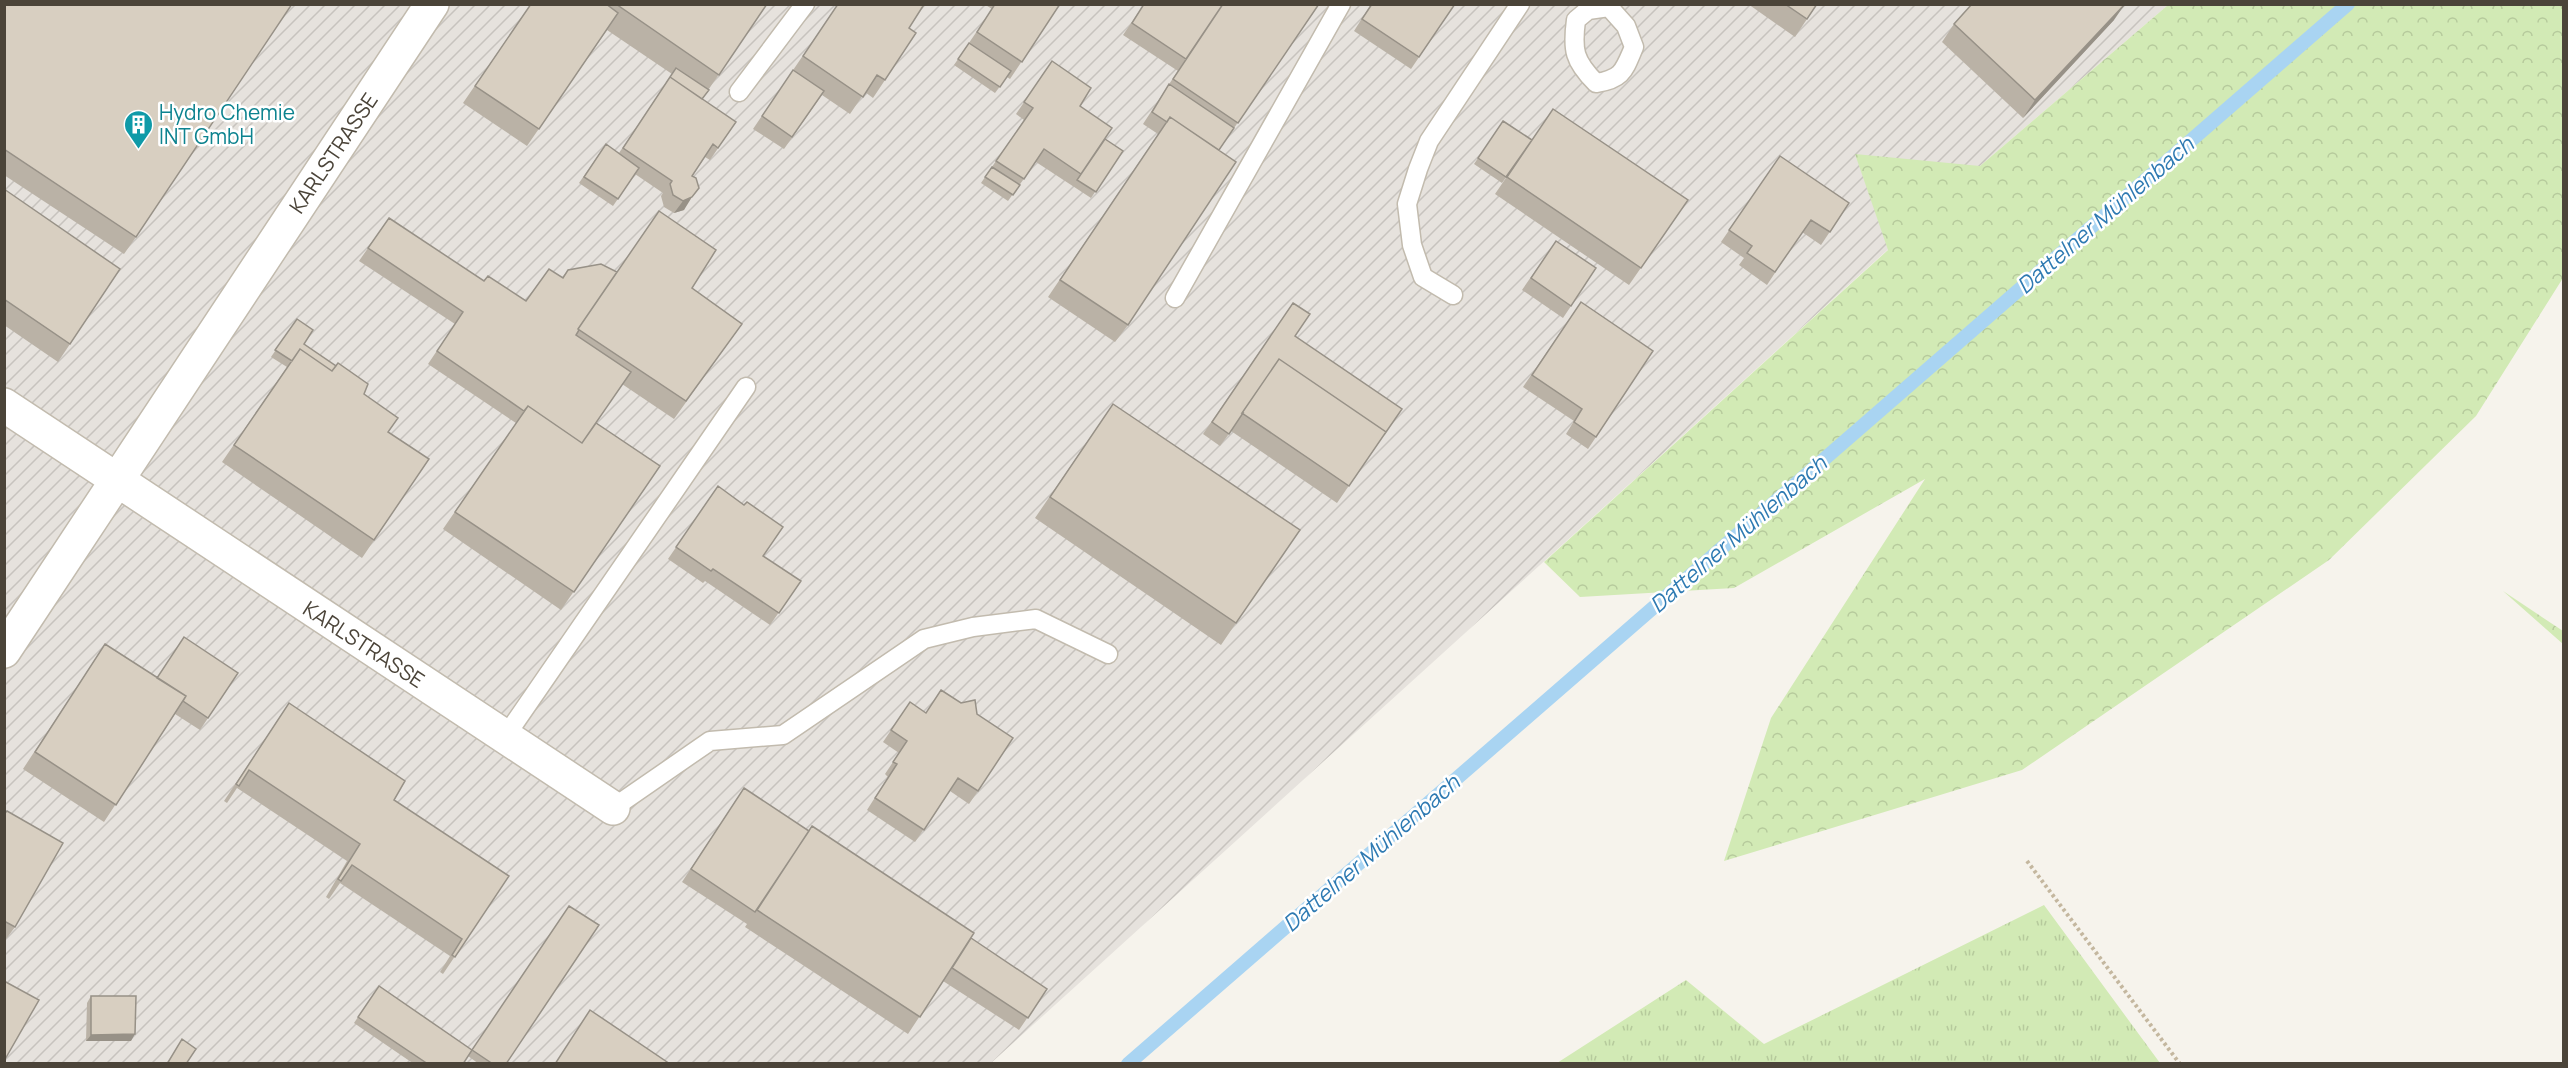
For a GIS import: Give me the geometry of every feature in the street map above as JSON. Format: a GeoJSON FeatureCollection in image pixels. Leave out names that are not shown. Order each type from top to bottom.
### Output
{"type":"FeatureCollection","features":[{"type":"Feature","properties":{"kind":"street","name":"KARLSTRASSE"},"geometry":{"type":"LineString","coordinates":[[4,651],[432,4]]}},
{"type":"Feature","properties":{"kind":"street","name":"KARLSTRASSE"},"geometry":{"type":"LineString","coordinates":[[4,405],[115,481],[613,808]]}},
{"type":"Feature","properties":{"kind":"lane"},"geometry":{"type":"LineString","coordinates":[[739,92],[805,4]]}},
{"type":"Feature","properties":{"kind":"lane"},"geometry":{"type":"LineString","coordinates":[[1174,298],[1341,4]]}},
{"type":"Feature","properties":{"kind":"lane"},"geometry":{"type":"LineString","coordinates":[[1453,295],[1423,277],[1412,245],[1407,204],[1429,141],[1520,4]]}},
{"type":"Feature","properties":{"kind":"lane"},"geometry":{"type":"LineString","coordinates":[[505,737],[746,387]]}},
{"type":"Feature","properties":{"kind":"lane"},"geometry":{"type":"LineString","coordinates":[[613,808],[710,741],[783,735],[924,639],[973,627],[1036,619],[1108,654]]}},
{"type":"Feature","properties":{"kind":"path"},"geometry":{"type":"LineString","coordinates":[[2027,861],[2180,1064]]}},
{"type":"Feature","properties":{"kind":"shaded area"},"geometry":{"type":"Polygon","coordinates":[[[5,5],[2168,5],[1980,166],[991,1063],[5,1064],[5,5]]]}},
{"type":"Feature","properties":{"kind":"green space"},"geometry":{"type":"Polygon","coordinates":[[[2168,5],[2563,5],[2563,278],[2476,416],[2329,560],[2022,770],[1724,861],[1771,718],[1925,479],[1734,588],[1580,597],[1544,562],[1888,250],[1855,154],[1980,166],[2168,5]]]}},
{"type":"Feature","properties":{"kind":"green space"},"geometry":{"type":"Polygon","coordinates":[[[2503,591],[2563,631],[2563,644],[2503,591]]]}},
{"type":"Feature","properties":{"kind":"green space"},"geometry":{"type":"Polygon","coordinates":[[[2044,905],[2160,1063],[1557,1063],[1686,980],[1764,1044],[2044,905]]]}},
{"type":"Feature","properties":{"kind":"building","name":"Hydro Chemie INT GmbH"},"geometry":{"type":"Polygon","coordinates":[[[4,4],[292,4],[136,237],[4,149],[4,4]]]}},
{"type":"Feature","properties":{"kind":"building"},"geometry":{"type":"Polygon","coordinates":[[[531,4],[606,4],[618,13],[539,129],[475,86],[531,4]]]}},
{"type":"Feature","properties":{"kind":"building"},"geometry":{"type":"Polygon","coordinates":[[[616,4],[767,4],[719,75],[616,4]]]}},
{"type":"Feature","properties":{"kind":"building"},"geometry":{"type":"Polygon","coordinates":[[[838,4],[921,4],[923,6],[909,28],[916,33],[885,80],[877,75],[863,97],[803,56],[838,4]]]}},
{"type":"Feature","properties":{"kind":"building"},"geometry":{"type":"Polygon","coordinates":[[[995,4],[1060,4],[1022,62],[977,32],[995,4]]]}},
{"type":"Feature","properties":{"kind":"building"},"geometry":{"type":"Polygon","coordinates":[[[1144,4],[1223,4],[1186,59],[1132,23],[1144,4]]]}},
{"type":"Feature","properties":{"kind":"building"},"geometry":{"type":"Polygon","coordinates":[[[1223,4],[1319,4],[1238,123],[1173,79],[1223,4]]]}},
{"type":"Feature","properties":{"kind":"building"},"geometry":{"type":"Polygon","coordinates":[[[1372,4],[1455,4],[1419,57],[1362,19],[1372,4]]]}},
{"type":"Feature","properties":{"kind":"building"},"geometry":{"type":"Polygon","coordinates":[[[1785,4],[1817,4],[1807,19],[1785,4]]]}},
{"type":"Feature","properties":{"kind":"building"},"geometry":{"type":"Polygon","coordinates":[[[1972,4],[2125,4],[2035,100],[1954,24],[1972,4]]]}},
{"type":"Feature","properties":{"kind":"building"},"geometry":{"type":"Polygon","coordinates":[[[969,43],[1011,71],[1000,87],[958,59],[969,43]]]}},
{"type":"Feature","properties":{"kind":"building"},"geometry":{"type":"Polygon","coordinates":[[[1052,61],[1091,88],[1080,106],[1112,128],[1081,174],[1044,149],[1024,179],[996,161],[1033,108],[1024,102],[1052,61]]]}},
{"type":"Feature","properties":{"kind":"building"},"geometry":{"type":"Polygon","coordinates":[[[676,68],[709,90],[702,99],[670,77],[676,68]]]}},
{"type":"Feature","properties":{"kind":"building"},"geometry":{"type":"Polygon","coordinates":[[[793,70],[824,91],[792,137],[762,116],[793,70]]]}},
{"type":"Feature","properties":{"kind":"building"},"geometry":{"type":"Polygon","coordinates":[[[670,77],[736,122],[718,148],[713,144],[692,176],[696,178],[699,188],[692,197],[683,201],[673,195],[670,184],[672,181],[623,148],[670,77]]]}},
{"type":"Feature","properties":{"kind":"building"},"geometry":{"type":"Polygon","coordinates":[[[1169,84],[1234,128],[1219,150],[1170,117],[1167,122],[1152,112],[1169,84]]]}},
{"type":"Feature","properties":{"kind":"building"},"geometry":{"type":"Polygon","coordinates":[[[1553,109],[1688,200],[1641,268],[1507,177],[1553,109]]]}},
{"type":"Feature","properties":{"kind":"building"},"geometry":{"type":"Polygon","coordinates":[[[1170,117],[1236,162],[1128,325],[1060,280],[1170,117]]]}},
{"type":"Feature","properties":{"kind":"building"},"geometry":{"type":"Polygon","coordinates":[[[1503,121],[1532,140],[1506,177],[1478,158],[1503,121]]]}},
{"type":"Feature","properties":{"kind":"building"},"geometry":{"type":"Polygon","coordinates":[[[1105,139],[1123,151],[1096,192],[1077,180],[1105,139]]]}},
{"type":"Feature","properties":{"kind":"building"},"geometry":{"type":"Polygon","coordinates":[[[606,144],[639,168],[618,199],[584,177],[606,144]]]}},
{"type":"Feature","properties":{"kind":"building"},"geometry":{"type":"Polygon","coordinates":[[[1780,156],[1849,203],[1830,232],[1811,220],[1775,272],[1747,253],[1752,246],[1729,230],[1780,156]]]}},
{"type":"Feature","properties":{"kind":"building"},"geometry":{"type":"Polygon","coordinates":[[[992,167],[1020,185],[1013,195],[985,177],[992,167]]]}},
{"type":"Feature","properties":{"kind":"building"},"geometry":{"type":"Polygon","coordinates":[[[4,189],[120,269],[70,344],[4,299],[4,189]]]}},
{"type":"Feature","properties":{"kind":"building"},"geometry":{"type":"Polygon","coordinates":[[[659,211],[716,250],[692,288],[742,324],[686,401],[578,329],[659,211]]]}},
{"type":"Feature","properties":{"kind":"building"},"geometry":{"type":"Polygon","coordinates":[[[389,218],[484,281],[488,276],[526,301],[549,269],[563,278],[568,270],[601,264],[617,272],[576,335],[631,372],[582,443],[528,406],[524,411],[437,351],[463,312],[368,248],[389,218]]]}},
{"type":"Feature","properties":{"kind":"building"},"geometry":{"type":"Polygon","coordinates":[[[1556,241],[1596,268],[1571,306],[1531,278],[1556,241]]]}},
{"type":"Feature","properties":{"kind":"building"},"geometry":{"type":"Polygon","coordinates":[[[1581,302],[1653,351],[1596,437],[1574,422],[1582,409],[1532,375],[1581,302]]]}},
{"type":"Feature","properties":{"kind":"building"},"geometry":{"type":"Polygon","coordinates":[[[1293,303],[1310,314],[1295,336],[1402,409],[1384,435],[1386,432],[1279,359],[1229,434],[1212,422],[1293,303]]]}},
{"type":"Feature","properties":{"kind":"building"},"geometry":{"type":"Polygon","coordinates":[[[297,319],[313,330],[304,344],[336,366],[332,371],[300,349],[292,361],[275,350],[297,319]]]}},
{"type":"Feature","properties":{"kind":"building"},"geometry":{"type":"Polygon","coordinates":[[[300,349],[332,371],[338,363],[368,384],[364,394],[398,418],[388,432],[429,459],[374,540],[234,445],[300,349]]]}},
{"type":"Feature","properties":{"kind":"building"},"geometry":{"type":"Polygon","coordinates":[[[1279,359],[1386,432],[1349,486],[1242,413],[1279,359]]]}},
{"type":"Feature","properties":{"kind":"building"},"geometry":{"type":"Polygon","coordinates":[[[1113,404],[1300,530],[1236,623],[1050,497],[1113,404]]]}},
{"type":"Feature","properties":{"kind":"building"},"geometry":{"type":"Polygon","coordinates":[[[528,406],[582,443],[596,423],[660,466],[574,592],[455,512],[528,406]]]}},
{"type":"Feature","properties":{"kind":"building"},"geometry":{"type":"Polygon","coordinates":[[[718,486],[744,505],[747,502],[783,527],[763,556],[801,581],[779,613],[676,547],[718,486]]]}},
{"type":"Feature","properties":{"kind":"building"},"geometry":{"type":"Polygon","coordinates":[[[184,637],[238,673],[208,718],[183,701],[186,696],[157,678],[184,637]]]}},
{"type":"Feature","properties":{"kind":"building"},"geometry":{"type":"Polygon","coordinates":[[[105,644],[186,696],[116,805],[35,752],[105,644]]]}},
{"type":"Feature","properties":{"kind":"building"},"geometry":{"type":"Polygon","coordinates":[[[941,690],[961,703],[975,700],[977,714],[1013,738],[978,791],[958,778],[924,830],[875,798],[897,764],[893,762],[907,741],[891,730],[910,702],[926,713],[941,690]]]}},
{"type":"Feature","properties":{"kind":"building"},"geometry":{"type":"Polygon","coordinates":[[[289,703],[405,781],[394,800],[509,876],[455,957],[452,955],[462,939],[352,865],[341,881],[338,879],[360,844],[249,770],[239,786],[236,784],[289,703]]]}},
{"type":"Feature","properties":{"kind":"building"},"geometry":{"type":"Polygon","coordinates":[[[744,788],[809,831],[755,912],[691,869],[744,788]]]}},
{"type":"Feature","properties":{"kind":"building"},"geometry":{"type":"Polygon","coordinates":[[[7,811],[63,843],[15,927],[4,921],[4,814],[7,811]]]}},
{"type":"Feature","properties":{"kind":"building"},"geometry":{"type":"Polygon","coordinates":[[[812,826],[974,933],[920,1017],[757,910],[812,826]]]}},
{"type":"Feature","properties":{"kind":"building"},"geometry":{"type":"Polygon","coordinates":[[[569,906],[599,925],[506,1064],[493,1064],[472,1050],[569,906]]]}},
{"type":"Feature","properties":{"kind":"building"},"geometry":{"type":"Polygon","coordinates":[[[971,938],[1047,989],[1028,1018],[952,968],[971,938]]]}},
{"type":"Feature","properties":{"kind":"building"},"geometry":{"type":"Polygon","coordinates":[[[4,981],[39,1000],[4,1061],[4,981]]]}},
{"type":"Feature","properties":{"kind":"building"},"geometry":{"type":"Polygon","coordinates":[[[379,986],[472,1050],[463,1064],[428,1064],[358,1017],[379,986]]]}},
{"type":"Feature","properties":{"kind":"building"},"geometry":{"type":"Polygon","coordinates":[[[91,996],[136,996],[135,1034],[91,1035],[91,996]]]}},
{"type":"Feature","properties":{"kind":"building"},"geometry":{"type":"Polygon","coordinates":[[[590,1010],[670,1064],[555,1064],[590,1010]]]}},
{"type":"Feature","properties":{"kind":"building"},"geometry":{"type":"Polygon","coordinates":[[[182,1039],[196,1049],[186,1064],[167,1064],[182,1039]]]}},
{"type":"Feature","properties":{"kind":"waterway","name":"Dattelner Mühlenbach"},"geometry":{"type":"LineString","coordinates":[[1128,1064],[2348,4]]}},
{"type":"Feature","properties":{"kind":"place","name":"Hydro Chemie INT GmbH"},"geometry":{"type":"Point","coordinates":[138,150]}}]}
